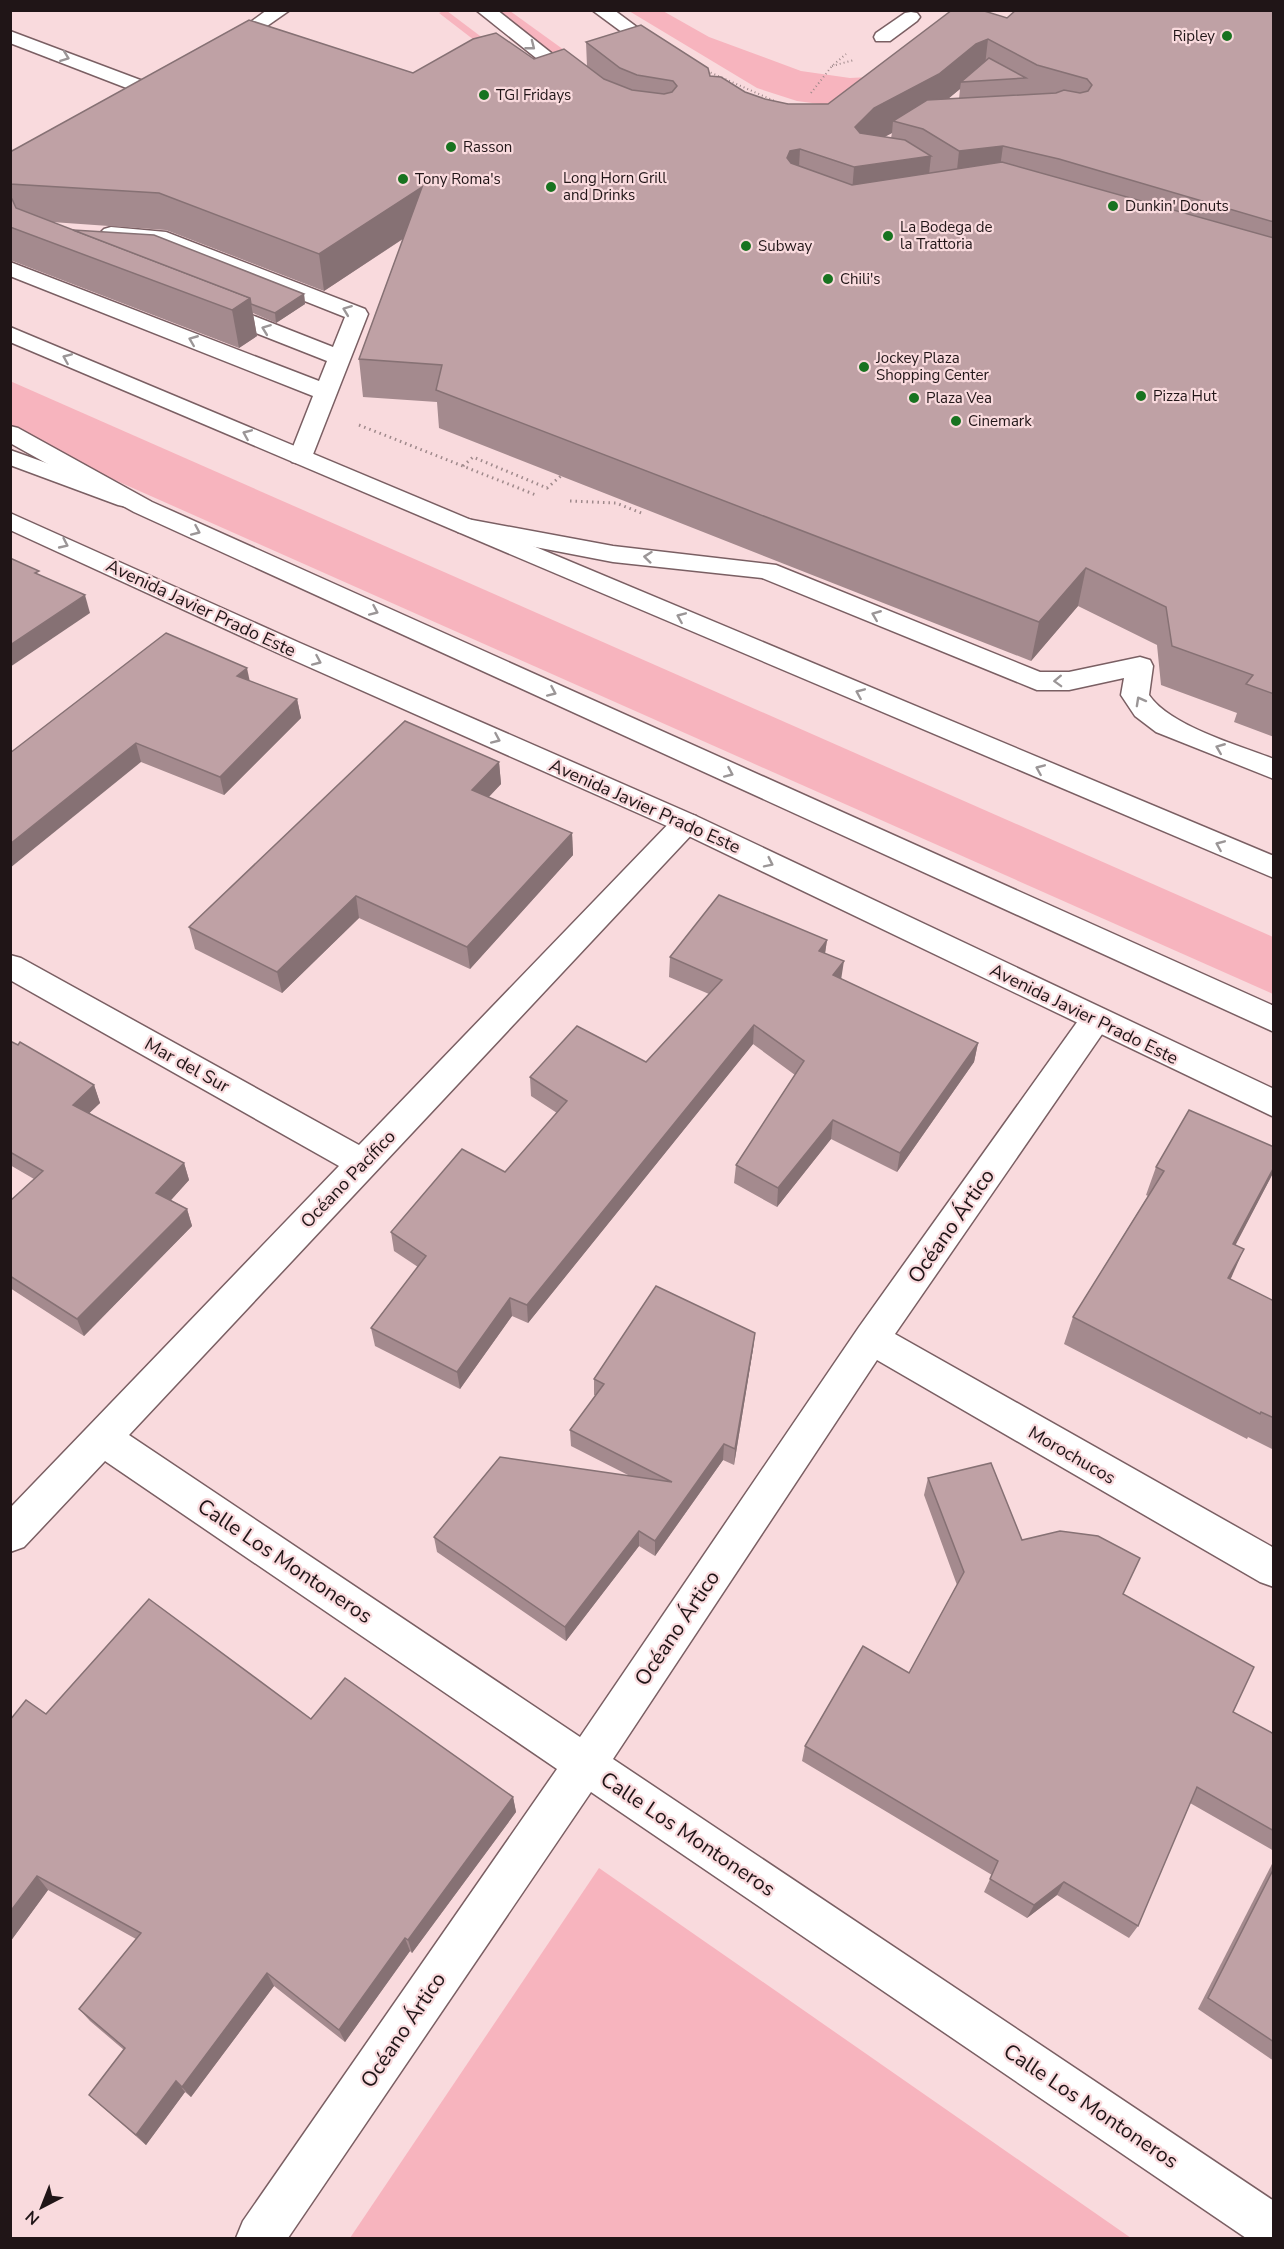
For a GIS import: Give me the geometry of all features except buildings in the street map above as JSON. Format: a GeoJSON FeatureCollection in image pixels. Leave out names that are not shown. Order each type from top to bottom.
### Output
{"type":"FeatureCollection","features":[{"type":"Feature","properties":{"kind":"main road"},"geometry":{"type":"LineString","coordinates":[[250,29],[281,10]]}},
{"type":"Feature","properties":{"kind":"main road"},"geometry":{"type":"LineString","coordinates":[[484,10],[594,95]]}},
{"type":"Feature","properties":{"kind":"main road"},"geometry":{"type":"LineString","coordinates":[[601,10],[676,63]]}},
{"type":"Feature","properties":{"kind":"main road"},"geometry":{"type":"LineString","coordinates":[[883,36],[910,13]]}},
{"type":"Feature","properties":{"kind":"main road"},"geometry":{"type":"LineString","coordinates":[[10,36],[144,88]]}},
{"type":"Feature","properties":{"kind":"main road"},"geometry":{"type":"LineString","coordinates":[[93,232],[159,236],[357,314],[300,457]]}},
{"type":"Feature","properties":{"kind":"main road"},"geometry":{"type":"LineString","coordinates":[[10,268],[325,392]]}},
{"type":"Feature","properties":{"kind":"main road"},"geometry":{"type":"LineString","coordinates":[[197,302],[340,358]]}},
{"type":"Feature","properties":{"kind":"main road"},"geometry":{"type":"LineString","coordinates":[[10,334],[1274,868]]}},
{"type":"Feature","properties":{"kind":"main road"},"geometry":{"type":"LineString","coordinates":[[10,433],[143,507]]}},
{"type":"Feature","properties":{"kind":"main road"},"geometry":{"type":"LineString","coordinates":[[10,457],[143,507],[1274,1020]]}},
{"type":"Feature","properties":{"kind":"main road","name":"Avenida Javier Prado Este"},"geometry":{"type":"LineString","coordinates":[[10,520],[291,649],[686,823],[1274,1104]]}},
{"type":"Feature","properties":{"kind":"main road"},"geometry":{"type":"LineString","coordinates":[[467,527],[613,554],[767,571],[1036,681],[1069,681],[1140,666],[1135,695],[1145,710],[1166,726],[1274,770]]}},
{"type":"Feature","properties":{"kind":"main road","name":"Océano Pacífico"},"geometry":{"type":"LineString","coordinates":[[10,1535],[686,823]]}},
{"type":"Feature","properties":{"kind":"main road","name":"Mar del Sur"},"geometry":{"type":"LineString","coordinates":[[10,966],[363,1163]]}},
{"type":"Feature","properties":{"kind":"main road","name":"Océano Ártico"},"geometry":{"type":"LineString","coordinates":[[260,2238],[585,1765],[872,1338],[1096,1019]]}},
{"type":"Feature","properties":{"kind":"main road","name":"Morochucos"},"geometry":{"type":"LineString","coordinates":[[872,1338],[934,1376],[1274,1569]]}},
{"type":"Feature","properties":{"kind":"main road","name":"Calle Los Montoneros"},"geometry":{"type":"LineString","coordinates":[[102,1438],[1274,2229]]}},
{"type":"Feature","properties":{"kind":"path"},"geometry":{"type":"LineString","coordinates":[[811,93],[832,66]]}},
{"type":"Feature","properties":{"kind":"path"},"geometry":{"type":"LineString","coordinates":[[701,67],[786,106]]}},
{"type":"Feature","properties":{"kind":"path"},"geometry":{"type":"LineString","coordinates":[[463,466],[473,457],[547,488],[562,476]]}},
{"type":"Feature","properties":{"kind":"shaded area"},"geometry":{"type":"Polygon","coordinates":[[[447,11],[540,81],[531,84],[439,13],[447,11]]]}},
{"type":"Feature","properties":{"kind":"shaded area"},"geometry":{"type":"Polygon","coordinates":[[[497,11],[510,11],[650,112],[623,107],[497,11]]]}},
{"type":"Feature","properties":{"kind":"shaded area"},"geometry":{"type":"Polygon","coordinates":[[[629,11],[663,11],[709,37],[801,71],[850,78],[889,76],[842,107],[797,101],[757,88],[629,11]]]}},
{"type":"Feature","properties":{"kind":"shaded area"},"geometry":{"type":"Polygon","coordinates":[[[10,381],[1273,937],[1273,994],[11,434],[10,381]]]}},
{"type":"Feature","properties":{"kind":"shaded area"},"geometry":{"type":"Polygon","coordinates":[[[599,1868],[1131,2238],[350,2238],[599,1868]]]}},
{"type":"Feature","properties":{"kind":"place","name":"Ripley"},"geometry":{"type":"Point","coordinates":[1227,36]}},
{"type":"Feature","properties":{"kind":"place","name":"TGI Fridays"},"geometry":{"type":"Point","coordinates":[484,95]}},
{"type":"Feature","properties":{"kind":"place","name":"Rasson"},"geometry":{"type":"Point","coordinates":[451,147]}},
{"type":"Feature","properties":{"kind":"place","name":"Tony Roma's"},"geometry":{"type":"Point","coordinates":[403,179]}},
{"type":"Feature","properties":{"kind":"place","name":"Long Horn Grill and Drinks"},"geometry":{"type":"Point","coordinates":[551,187]}},
{"type":"Feature","properties":{"kind":"place","name":"Dunkin' Donuts"},"geometry":{"type":"Point","coordinates":[1113,206]}},
{"type":"Feature","properties":{"kind":"place","name":"La Bodega de la Trattoria"},"geometry":{"type":"Point","coordinates":[888,236]}},
{"type":"Feature","properties":{"kind":"place","name":"Subway"},"geometry":{"type":"Point","coordinates":[746,246]}},
{"type":"Feature","properties":{"kind":"place","name":"Chili's"},"geometry":{"type":"Point","coordinates":[828,279]}},
{"type":"Feature","properties":{"kind":"place","name":"Jockey Plaza Shopping Center"},"geometry":{"type":"Point","coordinates":[864,367]}},
{"type":"Feature","properties":{"kind":"place","name":"Pizza Hut"},"geometry":{"type":"Point","coordinates":[1141,396]}},
{"type":"Feature","properties":{"kind":"place","name":"Plaza Vea"},"geometry":{"type":"Point","coordinates":[914,398]}},
{"type":"Feature","properties":{"kind":"place","name":"Cinemark"},"geometry":{"type":"Point","coordinates":[956,421]}}]}
